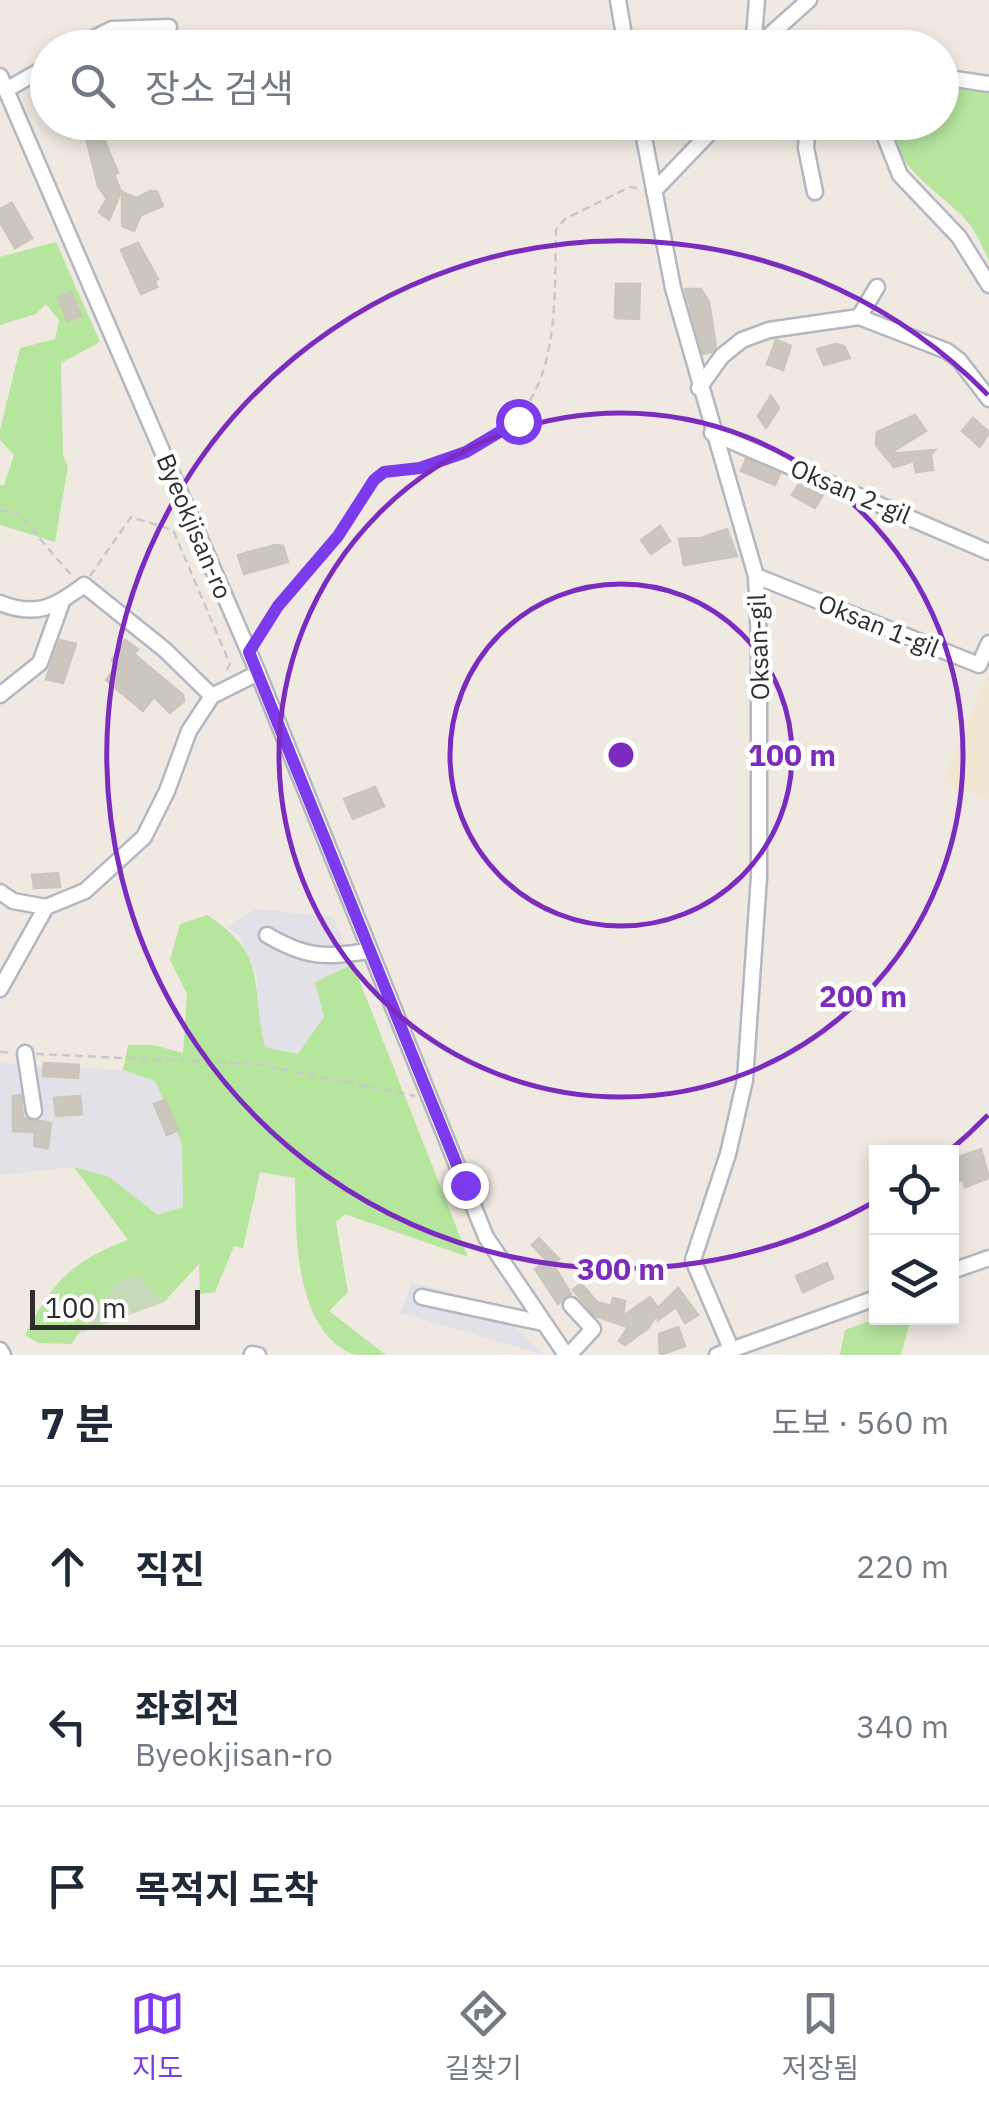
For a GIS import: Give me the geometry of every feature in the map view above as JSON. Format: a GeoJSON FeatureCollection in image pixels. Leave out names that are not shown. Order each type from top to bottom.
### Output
{"type":"FeatureCollection","features":[{"type":"Feature","properties":{"kind":"street"},"geometry":{"type":"LineString","coordinates":[[618,0],[623,30]]}},
{"type":"Feature","properties":{"kind":"street"},"geometry":{"type":"LineString","coordinates":[[755,30],[757,0]]}},
{"type":"Feature","properties":{"kind":"street"},"geometry":{"type":"LineString","coordinates":[[775,30],[809,0]]}},
{"type":"Feature","properties":{"kind":"street"},"geometry":{"type":"LineString","coordinates":[[110,30],[169,27]]}},
{"type":"Feature","properties":{"kind":"street"},"geometry":{"type":"LineString","coordinates":[[3,83],[30,73]]}},
{"type":"Feature","properties":{"kind":"street"},"geometry":{"type":"LineString","coordinates":[[959,80],[989,84]]}},
{"type":"Feature","properties":{"kind":"street","name":"Byeokjisan-ro"},"geometry":{"type":"LineString","coordinates":[[3,83],[258,673],[486,1237],[568,1355]]}},
{"type":"Feature","properties":{"kind":"street","name":"Oksan-gil"},"geometry":{"type":"LineString","coordinates":[[644,140],[699,388],[756,576],[759,876],[745,1080],[728,1154],[693,1260],[724,1353]]}},
{"type":"Feature","properties":{"kind":"street"},"geometry":{"type":"LineString","coordinates":[[654,192],[703,140]]}},
{"type":"Feature","properties":{"kind":"street"},"geometry":{"type":"LineString","coordinates":[[807,140],[815,192]]}},
{"type":"Feature","properties":{"kind":"street"},"geometry":{"type":"LineString","coordinates":[[886,140],[900,175],[950,226],[989,285]]}},
{"type":"Feature","properties":{"kind":"street"},"geometry":{"type":"LineString","coordinates":[[859,317],[877,287]]}},
{"type":"Feature","properties":{"kind":"street"},"geometry":{"type":"LineString","coordinates":[[699,388],[722,356],[742,340],[770,330],[859,317],[960,360],[989,399]]}},
{"type":"Feature","properties":{"kind":"street","name":"Oksan 2-gil"},"geometry":{"type":"LineString","coordinates":[[712,433],[989,552]]}},
{"type":"Feature","properties":{"kind":"street","name":"Oksan 1-gil"},"geometry":{"type":"LineString","coordinates":[[756,576],[980,664],[989,642]]}},
{"type":"Feature","properties":{"kind":"street"},"geometry":{"type":"LineString","coordinates":[[0,602],[24,612],[62,602],[80,589],[165,650],[212,696]]}},
{"type":"Feature","properties":{"kind":"street"},"geometry":{"type":"LineString","coordinates":[[0,695],[40,663],[62,602]]}},
{"type":"Feature","properties":{"kind":"street"},"geometry":{"type":"LineString","coordinates":[[0,892],[13,901],[46,907],[85,891],[144,837],[167,791],[189,731],[212,696],[258,673]]}},
{"type":"Feature","properties":{"kind":"street"},"geometry":{"type":"LineString","coordinates":[[0,989],[46,907]]}},
{"type":"Feature","properties":{"kind":"street"},"geometry":{"type":"LineString","coordinates":[[267,935],[297,952],[326,958],[370,951]]}},
{"type":"Feature","properties":{"kind":"street"},"geometry":{"type":"LineString","coordinates":[[24,1054],[34,1111]]}},
{"type":"Feature","properties":{"kind":"street"},"geometry":{"type":"LineString","coordinates":[[959,1269],[989,1258]]}},
{"type":"Feature","properties":{"kind":"street"},"geometry":{"type":"LineString","coordinates":[[422,1297],[543,1322]]}},
{"type":"Feature","properties":{"kind":"street"},"geometry":{"type":"LineString","coordinates":[[724,1353],[869,1301]]}},
{"type":"Feature","properties":{"kind":"street"},"geometry":{"type":"LineString","coordinates":[[568,1355],[593,1329],[571,1305]]}},
{"type":"Feature","properties":{"kind":"path"},"geometry":{"type":"LineString","coordinates":[[249,652],[278,606],[338,536],[374,480],[384,472],[420,468],[466,452],[518,421],[550,355],[556,230],[565,219],[630,187],[654,192]]}},
{"type":"Feature","properties":{"kind":"path"},"geometry":{"type":"LineString","coordinates":[[0,511],[17,512],[72,574],[80,589],[131,517],[173,530],[230,664],[212,696]]}},
{"type":"Feature","properties":{"kind":"path"},"geometry":{"type":"LineString","coordinates":[[0,1052],[256,1064],[430,1100]]}},
{"type":"Feature","properties":{"kind":"shaded area"},"geometry":{"type":"Polygon","coordinates":[[[989,673],[989,800],[943,782],[989,673]]]}},
{"type":"Feature","properties":{"kind":"shaded area"},"geometry":{"type":"Polygon","coordinates":[[[255,909],[333,917],[353,964],[316,982],[324,1017],[298,1054],[264,1047],[257,1012],[257,977],[239,936],[228,928],[255,909]]]}},
{"type":"Feature","properties":{"kind":"shaded area"},"geometry":{"type":"Polygon","coordinates":[[[0,1063],[123,1070],[155,1081],[182,1144],[183,1207],[158,1215],[109,1177],[74,1167],[0,1175],[0,1063]]]}},
{"type":"Feature","properties":{"kind":"shaded area"},"geometry":{"type":"Polygon","coordinates":[[[412,1282],[492,1304],[544,1355],[400,1313],[412,1282]]]}},
{"type":"Feature","properties":{"kind":"green space"},"geometry":{"type":"Polygon","coordinates":[[[959,88],[989,92],[989,261],[969,223],[919,177],[894,140],[959,140],[959,88]]]}},
{"type":"Feature","properties":{"kind":"green space"},"geometry":{"type":"Polygon","coordinates":[[[56,242],[100,342],[61,363],[63,456],[68,466],[55,542],[0,525],[0,485],[4,485],[14,455],[0,440],[0,430],[20,348],[55,339],[59,320],[46,304],[36,314],[0,325],[0,257],[56,242]]]}},
{"type":"Feature","properties":{"kind":"green space"},"geometry":{"type":"Polygon","coordinates":[[[207,915],[227,930],[249,958],[265,1047],[298,1054],[324,1017],[315,982],[353,964],[468,1257],[345,1214],[336,1222],[348,1292],[329,1311],[386,1355],[355,1355],[335,1343],[320,1325],[302,1278],[295,1178],[260,1172],[243,1248],[234,1246],[215,1292],[200,1294],[199,1264],[164,1302],[134,1275],[115,1285],[71,1344],[38,1343],[25,1335],[66,1275],[92,1256],[128,1240],[74,1167],[109,1177],[158,1215],[183,1207],[182,1144],[155,1081],[123,1070],[128,1045],[153,1045],[183,1053],[187,994],[170,960],[180,924],[207,915]]]}},
{"type":"Feature","properties":{"kind":"green space"},"geometry":{"type":"Polygon","coordinates":[[[134,1275],[164,1302],[80,1333],[115,1285],[134,1275]]]}},
{"type":"Feature","properties":{"kind":"green space"},"geometry":{"type":"Polygon","coordinates":[[[869,1321],[869,1325],[909,1325],[901,1355],[840,1355],[845,1330],[869,1321]]]}},
{"type":"Feature","properties":{"kind":"building"},"geometry":{"type":"Polygon","coordinates":[[[86,140],[104,140],[118,173],[114,174],[121,192],[109,220],[99,212],[107,199],[98,186],[86,140]]]}},
{"type":"Feature","properties":{"kind":"building"},"geometry":{"type":"Polygon","coordinates":[[[122,192],[137,198],[157,192],[163,206],[141,215],[134,231],[122,226],[122,192]]]}},
{"type":"Feature","properties":{"kind":"building"},"geometry":{"type":"Polygon","coordinates":[[[12,203],[32,238],[15,248],[0,222],[0,209],[12,203]]]}},
{"type":"Feature","properties":{"kind":"building"},"geometry":{"type":"Polygon","coordinates":[[[138,243],[158,279],[157,287],[141,294],[121,250],[138,243]]]}},
{"type":"Feature","properties":{"kind":"building"},"geometry":{"type":"Polygon","coordinates":[[[616,284],[640,284],[639,319],[615,318],[616,284]]]}},
{"type":"Feature","properties":{"kind":"building"},"geometry":{"type":"Polygon","coordinates":[[[685,289],[701,289],[709,302],[716,347],[712,352],[703,354],[685,289]]]}},
{"type":"Feature","properties":{"kind":"building"},"geometry":{"type":"Polygon","coordinates":[[[71,292],[81,316],[67,321],[58,297],[71,292]]]}},
{"type":"Feature","properties":{"kind":"building"},"geometry":{"type":"Polygon","coordinates":[[[776,340],[791,346],[783,370],[767,364],[776,340]]]}},
{"type":"Feature","properties":{"kind":"building"},"geometry":{"type":"Polygon","coordinates":[[[844,346],[850,358],[824,365],[817,349],[844,346]]]}},
{"type":"Feature","properties":{"kind":"building"},"geometry":{"type":"Polygon","coordinates":[[[771,396],[779,408],[766,428],[758,416],[771,396]]]}},
{"type":"Feature","properties":{"kind":"building"},"geometry":{"type":"Polygon","coordinates":[[[915,415],[926,431],[889,454],[935,450],[931,455],[933,470],[916,472],[914,461],[894,467],[876,445],[877,432],[915,415]]]}},
{"type":"Feature","properties":{"kind":"building"},"geometry":{"type":"Polygon","coordinates":[[[973,418],[989,432],[980,447],[962,431],[973,418]]]}},
{"type":"Feature","properties":{"kind":"building"},"geometry":{"type":"Polygon","coordinates":[[[746,459],[780,474],[775,485],[741,471],[746,459]]]}},
{"type":"Feature","properties":{"kind":"building"},"geometry":{"type":"Polygon","coordinates":[[[800,482],[824,493],[815,508],[792,495],[800,482]]]}},
{"type":"Feature","properties":{"kind":"building"},"geometry":{"type":"Polygon","coordinates":[[[660,526],[670,541],[651,554],[641,540],[660,526]]]}},
{"type":"Feature","properties":{"kind":"building"},"geometry":{"type":"Polygon","coordinates":[[[727,529],[737,556],[684,565],[679,539],[701,538],[727,529]]]}},
{"type":"Feature","properties":{"kind":"building"},"geometry":{"type":"Polygon","coordinates":[[[283,546],[288,562],[244,574],[238,555],[283,546]]]}},
{"type":"Feature","properties":{"kind":"building"},"geometry":{"type":"Polygon","coordinates":[[[60,640],[76,644],[63,683],[46,679],[60,640]]]}},
{"type":"Feature","properties":{"kind":"building"},"geometry":{"type":"Polygon","coordinates":[[[125,640],[138,649],[134,654],[183,695],[184,701],[170,713],[154,697],[143,711],[106,680],[118,664],[112,660],[125,640]]]}},
{"type":"Feature","properties":{"kind":"building"},"geometry":{"type":"Polygon","coordinates":[[[375,787],[384,806],[353,819],[344,799],[375,787]]]}},
{"type":"Feature","properties":{"kind":"building"},"geometry":{"type":"Polygon","coordinates":[[[58,873],[60,887],[34,888],[32,875],[58,873]]]}},
{"type":"Feature","properties":{"kind":"building"},"geometry":{"type":"Polygon","coordinates":[[[44,1063],[79,1065],[78,1078],[43,1076],[44,1063]]]}},
{"type":"Feature","properties":{"kind":"building"},"geometry":{"type":"Polygon","coordinates":[[[21,1095],[23,1118],[51,1123],[48,1148],[34,1146],[35,1132],[13,1131],[13,1096],[21,1095]]]}},
{"type":"Feature","properties":{"kind":"building"},"geometry":{"type":"Polygon","coordinates":[[[80,1096],[82,1114],[56,1116],[54,1098],[80,1096]]]}},
{"type":"Feature","properties":{"kind":"building"},"geometry":{"type":"Polygon","coordinates":[[[165,1100],[178,1130],[167,1135],[154,1104],[165,1100]]]}},
{"type":"Feature","properties":{"kind":"building"},"geometry":{"type":"Polygon","coordinates":[[[981,1149],[989,1178],[965,1187],[963,1180],[959,1181],[959,1157],[981,1149]]]}},
{"type":"Feature","properties":{"kind":"building"},"geometry":{"type":"Polygon","coordinates":[[[539,1238],[559,1259],[553,1264],[571,1294],[558,1304],[535,1269],[547,1261],[532,1245],[539,1238]]]}},
{"type":"Feature","properties":{"kind":"building"},"geometry":{"type":"Polygon","coordinates":[[[827,1263],[833,1278],[803,1292],[796,1276],[827,1263]]]}},
{"type":"Feature","properties":{"kind":"building"},"geometry":{"type":"Polygon","coordinates":[[[581,1283],[597,1302],[611,1306],[613,1298],[625,1301],[623,1316],[650,1297],[658,1308],[678,1288],[698,1315],[685,1323],[676,1307],[658,1320],[658,1313],[648,1328],[625,1345],[619,1341],[628,1327],[595,1316],[573,1290],[581,1283]]]}},
{"type":"Feature","properties":{"kind":"building"},"geometry":{"type":"Polygon","coordinates":[[[678,1327],[685,1346],[660,1355],[659,1334],[678,1327]]]}},
{"type":"Feature","properties":{"kind":"route"},"geometry":{"type":"LineString","coordinates":[[465,1185],[249,652],[278,606],[338,536],[374,480],[384,472],[400,473],[466,452],[505,433],[518,421]]}}]}
